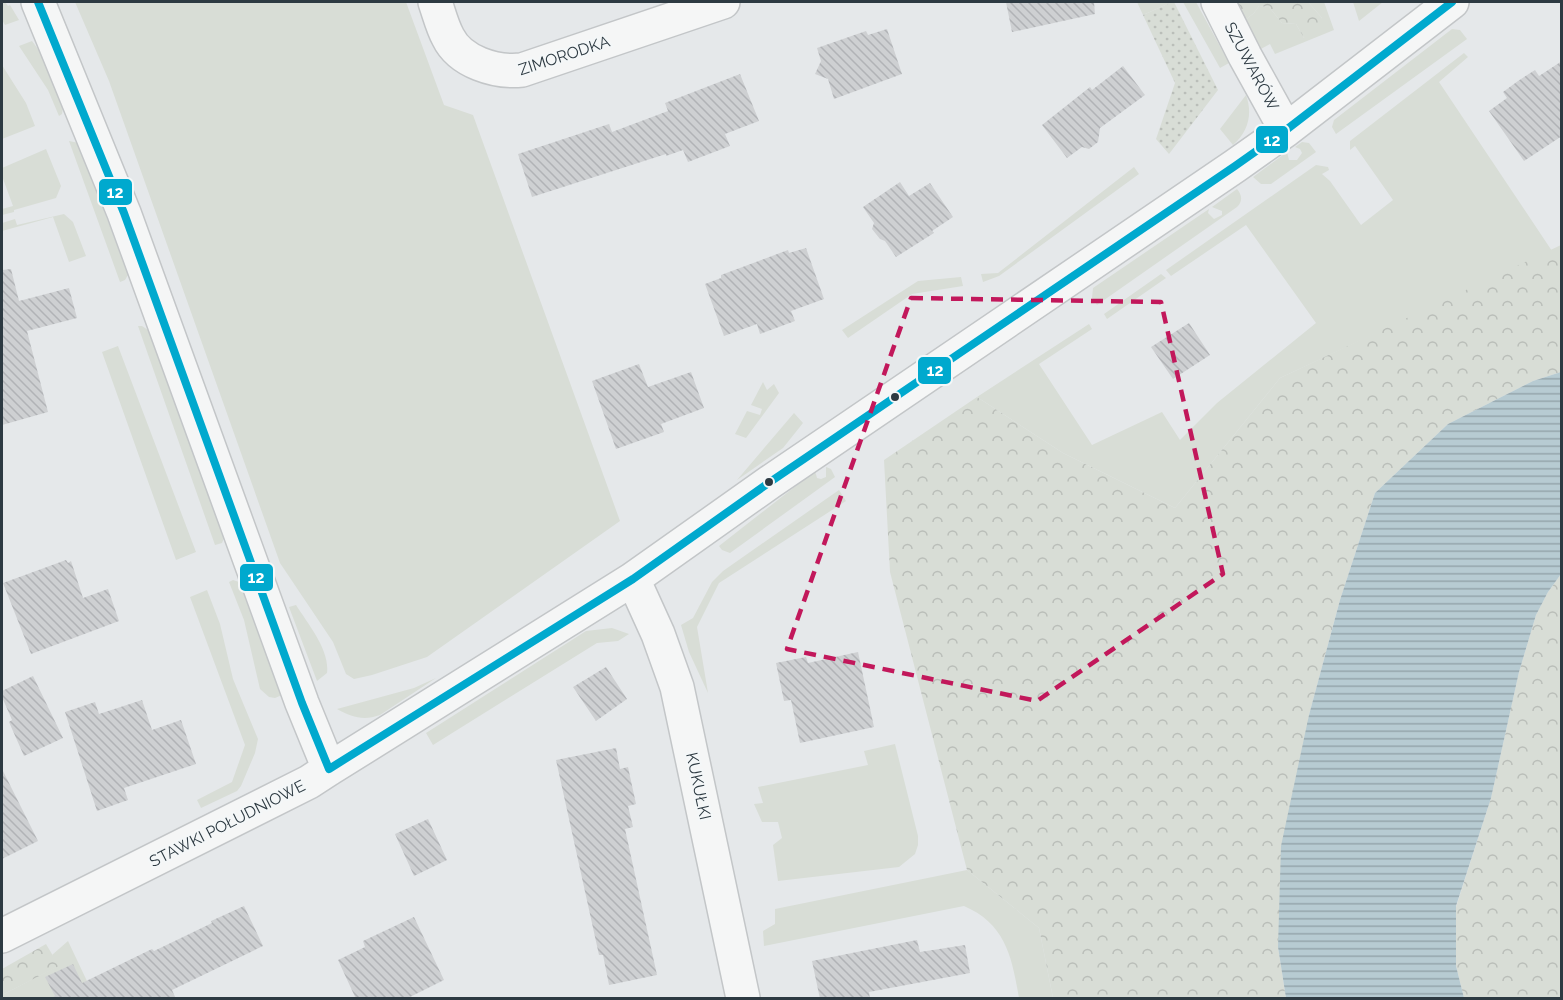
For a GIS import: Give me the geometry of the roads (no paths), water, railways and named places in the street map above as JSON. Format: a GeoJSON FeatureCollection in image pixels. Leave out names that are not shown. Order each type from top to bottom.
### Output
{"type":"FeatureCollection","features":[{"type":"Feature","properties":{"kind":"street"},"geometry":{"type":"LineString","coordinates":[[38,2],[124,213],[302,703],[329,770]]}},
{"type":"Feature","properties":{"kind":"street","name":"ZIMORODKA"},"geometry":{"type":"LineString","coordinates":[[435,2],[448,38],[454,46],[479,64],[511,71],[522,70],[723,2]]}},
{"type":"Feature","properties":{"kind":"street","name":"SZUWARÓW"},"geometry":{"type":"LineString","coordinates":[[1218,2],[1286,130]]}},
{"type":"Feature","properties":{"kind":"street","name":"STAWKI POŁUDNIOWE"},"geometry":{"type":"LineString","coordinates":[[2,936],[309,782],[633,579],[780,475],[1286,130],[1452,2]]}},
{"type":"Feature","properties":{"kind":"street","name":"KUKUŁKI"},"geometry":{"type":"LineString","coordinates":[[633,579],[658,634],[677,687],[743,999]]}}]}
